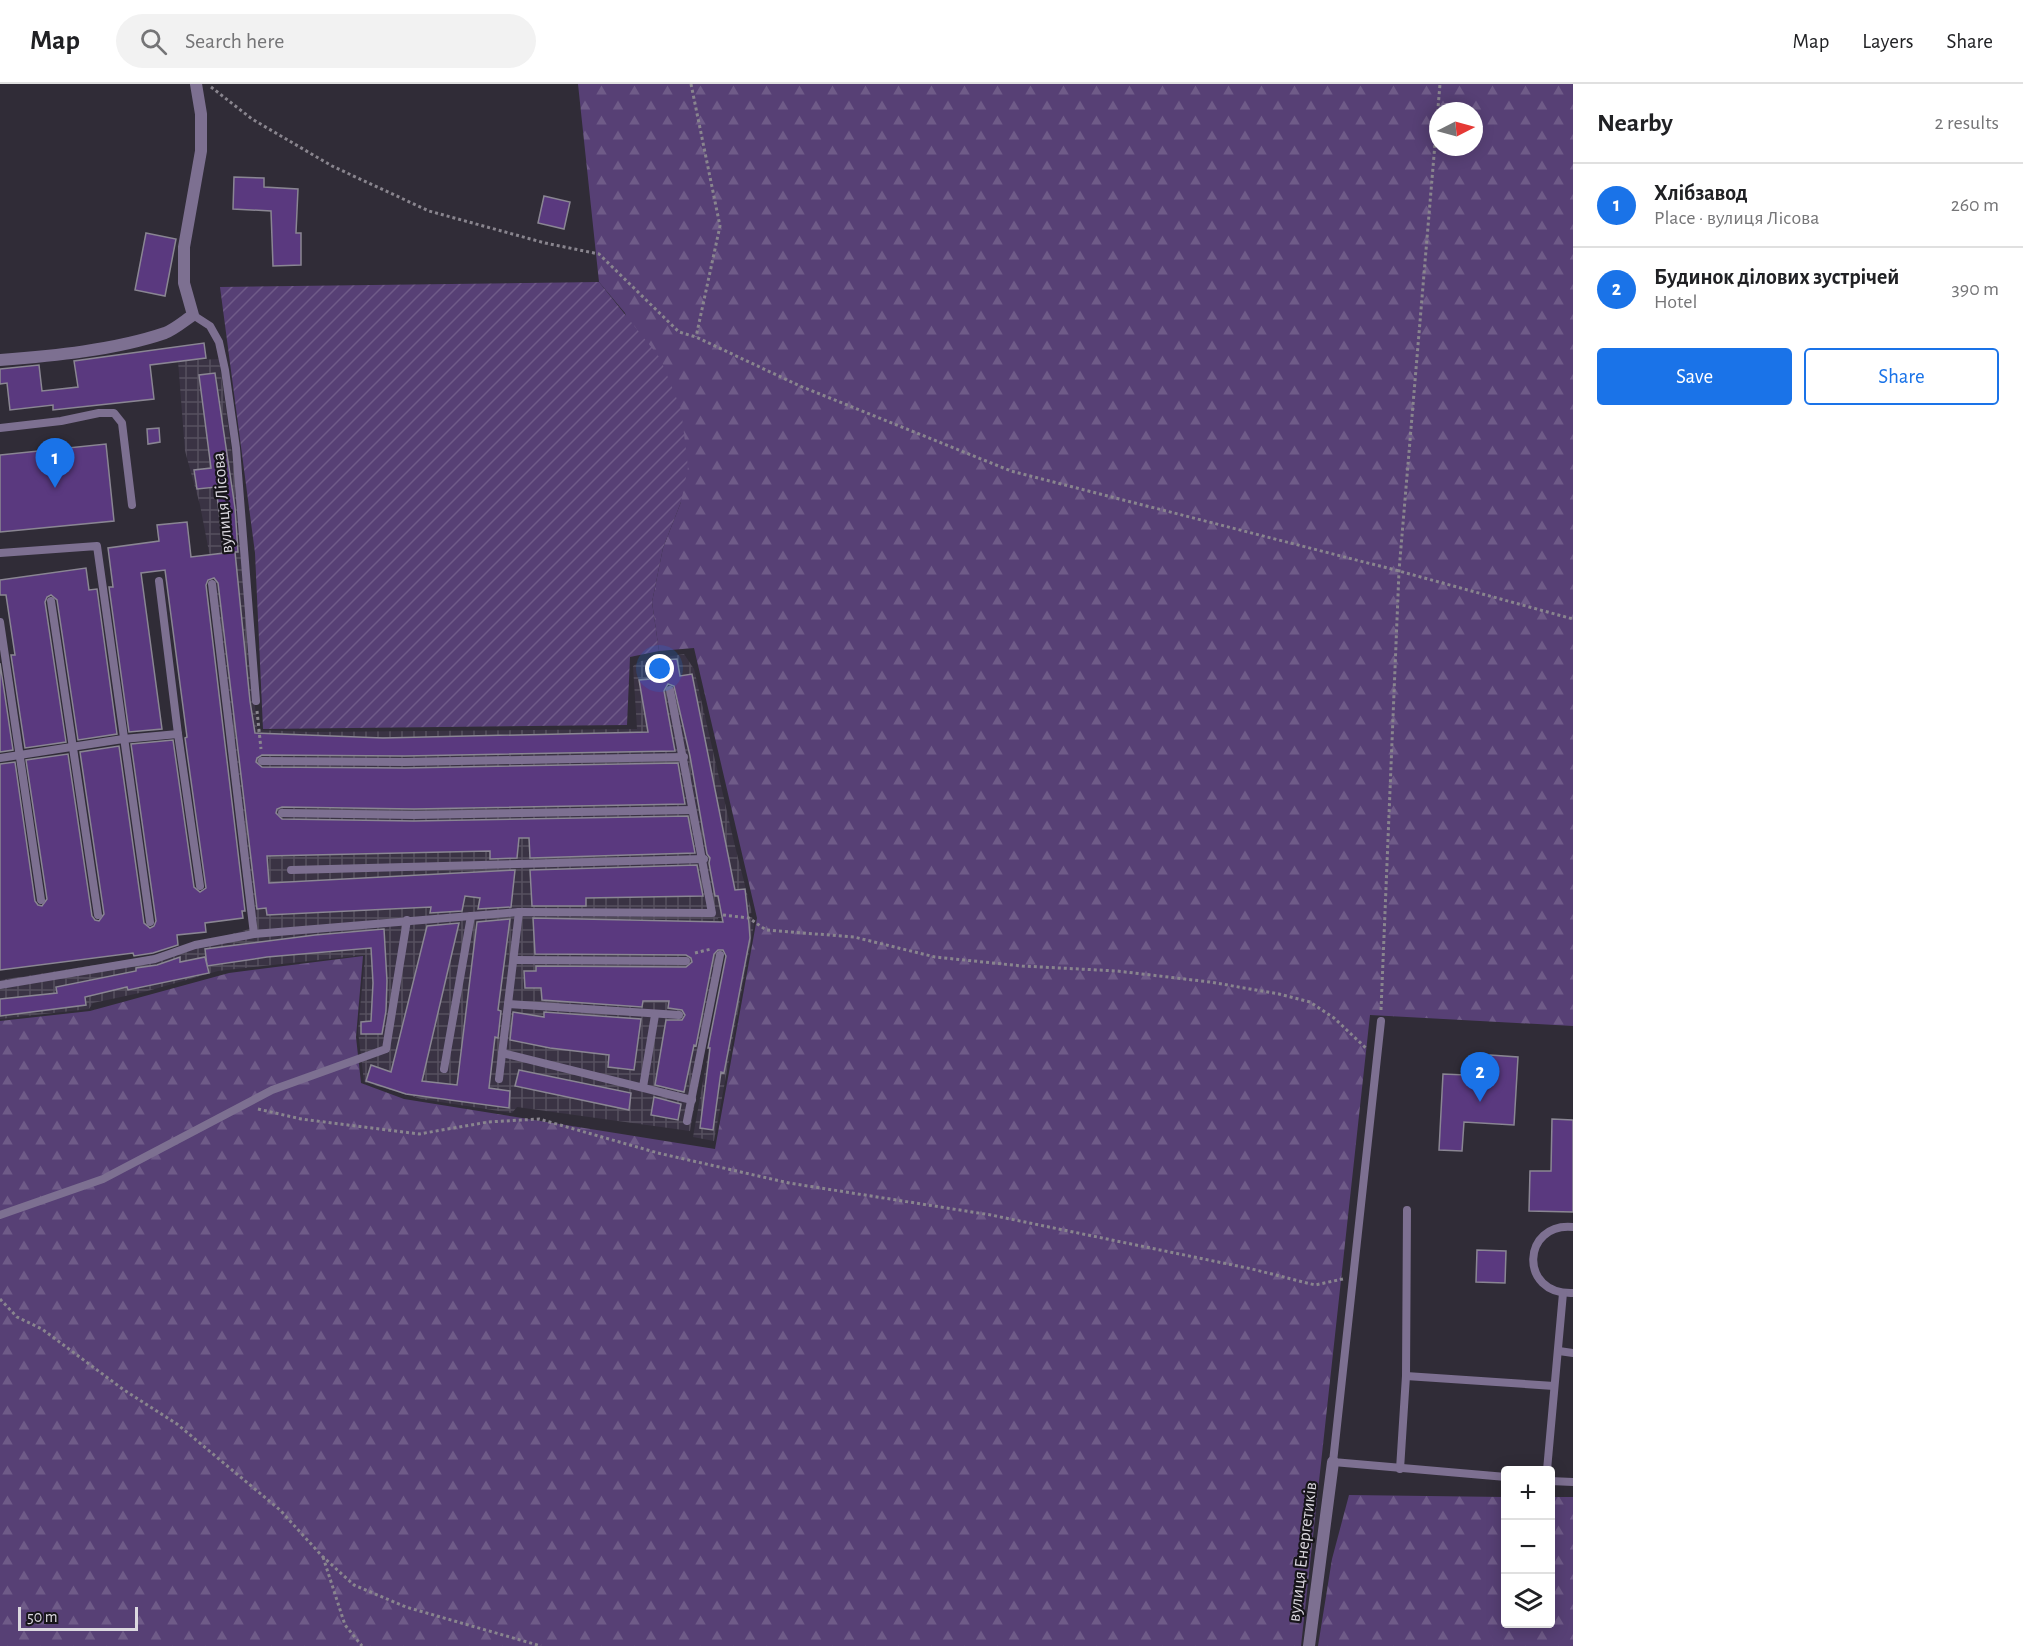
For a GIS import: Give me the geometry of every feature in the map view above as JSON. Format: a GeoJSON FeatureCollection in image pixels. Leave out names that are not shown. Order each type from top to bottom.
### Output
{"type":"FeatureCollection","features":[{"type":"Feature","properties":{"kind":"street"},"geometry":{"type":"LineString","coordinates":[[0,360],[110,346],[168,332],[193,315],[184,283],[184,248],[201,151],[201,114],[196,84]]}},
{"type":"Feature","properties":{"kind":"street","name":"вулиця Енергетиків"},"geometry":{"type":"LineString","coordinates":[[1309,1646],[1333,1462]]}},
{"type":"Feature","properties":{"kind":"lane","name":"вулиця Лісова"},"geometry":{"type":"LineString","coordinates":[[193,315],[210,326],[219,342],[225,370],[236,448],[256,700]]}},
{"type":"Feature","properties":{"kind":"lane"},"geometry":{"type":"LineString","coordinates":[[0,428],[61,421],[99,413],[114,413],[122,423],[132,505]]}},
{"type":"Feature","properties":{"kind":"lane"},"geometry":{"type":"LineString","coordinates":[[0,553],[96,546],[150,922]]}},
{"type":"Feature","properties":{"kind":"lane"},"geometry":{"type":"LineString","coordinates":[[159,581],[200,886]]}},
{"type":"Feature","properties":{"kind":"lane"},"geometry":{"type":"LineString","coordinates":[[212,584],[254,934]]}},
{"type":"Feature","properties":{"kind":"lane"},"geometry":{"type":"LineString","coordinates":[[51,601],[98,915]]}},
{"type":"Feature","properties":{"kind":"lane"},"geometry":{"type":"LineString","coordinates":[[0,622],[41,900]]}},
{"type":"Feature","properties":{"kind":"lane"},"geometry":{"type":"LineString","coordinates":[[0,985],[155,959],[195,945],[254,934],[519,912],[712,913],[704,860],[692,810],[670,690]]}},
{"type":"Feature","properties":{"kind":"lane"},"geometry":{"type":"LineString","coordinates":[[0,758],[123,739],[178,734]]}},
{"type":"Feature","properties":{"kind":"lane"},"geometry":{"type":"LineString","coordinates":[[262,761],[405,762],[684,757]]}},
{"type":"Feature","properties":{"kind":"lane"},"geometry":{"type":"LineString","coordinates":[[282,813],[414,815],[692,810]]}},
{"type":"Feature","properties":{"kind":"lane"},"geometry":{"type":"LineString","coordinates":[[291,870],[704,860]]}},
{"type":"Feature","properties":{"kind":"lane"},"geometry":{"type":"LineString","coordinates":[[499,1078],[519,912]]}},
{"type":"Feature","properties":{"kind":"lane"},"geometry":{"type":"LineString","coordinates":[[444,1069],[471,916]]}},
{"type":"Feature","properties":{"kind":"lane"},"geometry":{"type":"LineString","coordinates":[[0,1215],[103,1179],[272,1090],[386,1049],[407,920]]}},
{"type":"Feature","properties":{"kind":"lane"},"geometry":{"type":"LineString","coordinates":[[687,1121],[720,955]]}},
{"type":"Feature","properties":{"kind":"lane"},"geometry":{"type":"LineString","coordinates":[[514,960],[686,961]]}},
{"type":"Feature","properties":{"kind":"lane"},"geometry":{"type":"LineString","coordinates":[[508,1004],[679,1015]]}},
{"type":"Feature","properties":{"kind":"lane"},"geometry":{"type":"LineString","coordinates":[[643,1087],[655,1015]]}},
{"type":"Feature","properties":{"kind":"lane"},"geometry":{"type":"LineString","coordinates":[[1381,1021],[1333,1462],[1501,1477]]}},
{"type":"Feature","properties":{"kind":"lane"},"geometry":{"type":"LineString","coordinates":[[502,1053],[692,1100]]}},
{"type":"Feature","properties":{"kind":"lane"},"geometry":{"type":"LineString","coordinates":[[1400,1468],[1406,1376],[1407,1210]]}},
{"type":"Feature","properties":{"kind":"lane"},"geometry":{"type":"LineString","coordinates":[[1573,1227],[1554,1229],[1545,1234],[1538,1243],[1533,1264],[1536,1275],[1543,1284],[1552,1290],[1573,1293]]}},
{"type":"Feature","properties":{"kind":"lane"},"geometry":{"type":"LineString","coordinates":[[1548,1466],[1563,1293]]}},
{"type":"Feature","properties":{"kind":"lane"},"geometry":{"type":"LineString","coordinates":[[1559,1351],[1573,1353]]}},
{"type":"Feature","properties":{"kind":"lane"},"geometry":{"type":"LineString","coordinates":[[1406,1376],[1554,1386]]}},
{"type":"Feature","properties":{"kind":"lane"},"geometry":{"type":"LineString","coordinates":[[1555,1481],[1573,1482]]}},
{"type":"Feature","properties":{"kind":"path"},"geometry":{"type":"LineString","coordinates":[[207,84],[252,119],[332,166],[429,211],[545,243],[599,254],[679,332],[696,337],[800,386],[1011,471],[1573,619]]}},
{"type":"Feature","properties":{"kind":"path"},"geometry":{"type":"LineString","coordinates":[[691,84],[720,226],[696,337]]}},
{"type":"Feature","properties":{"kind":"path"},"geometry":{"type":"LineString","coordinates":[[1381,1021],[1399,572],[1440,84]]}},
{"type":"Feature","properties":{"kind":"path"},"geometry":{"type":"LineString","coordinates":[[256,700],[262,761]]}},
{"type":"Feature","properties":{"kind":"path"},"geometry":{"type":"LineString","coordinates":[[712,913],[749,918],[766,930],[854,937],[935,957],[1022,966],[1117,971],[1210,982],[1280,994],[1310,1002],[1334,1018],[1377,1059]]}},
{"type":"Feature","properties":{"kind":"path"},"geometry":{"type":"LineString","coordinates":[[686,961],[698,951],[713,948],[720,955]]}},
{"type":"Feature","properties":{"kind":"path"},"geometry":{"type":"LineString","coordinates":[[242,1106],[301,1119],[419,1134],[488,1122],[540,1119],[658,1153],[789,1183],[991,1215],[1251,1269],[1315,1285],[1353,1277]]}},
{"type":"Feature","properties":{"kind":"path"},"geometry":{"type":"LineString","coordinates":[[0,1299],[17,1317],[42,1329],[124,1390],[177,1424],[280,1510],[322,1556],[354,1585],[406,1607],[540,1646]]}},
{"type":"Feature","properties":{"kind":"path"},"geometry":{"type":"LineString","coordinates":[[322,1556],[345,1625],[362,1646]]}},
{"type":"Feature","properties":{"kind":"shaded area"},"geometry":{"type":"Polygon","coordinates":[[[219,359],[237,491],[257,730],[312,732],[637,729],[633,666],[641,661],[684,654],[694,669],[752,913],[718,918],[724,946],[690,1131],[517,1107],[512,1113],[421,1099],[364,1082],[358,1031],[365,955],[218,971],[144,992],[93,1003],[89,1009],[0,1019],[0,980],[146,957],[257,927],[214,578],[200,505],[185,451],[178,361],[219,359]]]}},
{"type":"Feature","properties":{"kind":"shaded area"},"geometry":{"type":"Polygon","coordinates":[[[752,917],[754,925],[714,1141],[693,1137],[727,947],[721,919],[752,917]]]}},
{"type":"Feature","properties":{"kind":"green space"},"geometry":{"type":"Polygon","coordinates":[[[578,84],[1573,84],[1573,1026],[1370,1015],[1301,1646],[0,1646],[0,1021],[90,1011],[229,973],[363,956],[356,1037],[361,1083],[404,1099],[715,1149],[757,918],[694,648],[659,651],[652,602],[663,548],[681,502],[625,313],[599,282],[578,84]]]}},
{"type":"Feature","properties":{"kind":"green space"},"geometry":{"type":"Polygon","coordinates":[[[599,282],[660,358],[681,409],[688,467],[681,502],[663,548],[652,602],[659,651],[630,657],[627,725],[263,729],[255,553],[220,287],[599,282]]]}},
{"type":"Feature","properties":{"kind":"green space"},"geometry":{"type":"Polygon","coordinates":[[[1349,1495],[1501,1497],[1501,1628],[1555,1628],[1555,1497],[1573,1497],[1573,1646],[1318,1646],[1332,1559],[1349,1495]]]}},
{"type":"Feature","properties":{"kind":"building"},"geometry":{"type":"Polygon","coordinates":[[[234,177],[264,178],[264,187],[298,189],[296,233],[301,233],[301,265],[273,266],[271,211],[233,209],[234,177]]]}},
{"type":"Feature","properties":{"kind":"building"},"geometry":{"type":"Polygon","coordinates":[[[544,196],[570,202],[564,229],[538,223],[544,196]]]}},
{"type":"Feature","properties":{"kind":"building"},"geometry":{"type":"Polygon","coordinates":[[[146,233],[176,239],[165,296],[135,290],[146,233]]]}},
{"type":"Feature","properties":{"kind":"building"},"geometry":{"type":"Polygon","coordinates":[[[204,343],[206,358],[150,365],[154,399],[53,410],[53,405],[10,410],[7,383],[0,384],[0,369],[39,365],[42,391],[78,387],[74,361],[204,343]]]}},
{"type":"Feature","properties":{"kind":"building"},"geometry":{"type":"Polygon","coordinates":[[[215,373],[235,508],[238,552],[235,552],[255,733],[383,738],[648,732],[639,680],[650,679],[649,661],[677,659],[680,676],[692,674],[735,890],[745,889],[750,938],[724,1073],[721,1072],[713,1130],[700,1128],[710,1048],[708,1048],[726,956],[723,950],[718,950],[714,954],[696,1046],[694,1045],[684,1092],[655,1085],[666,1020],[682,1020],[685,1015],[682,1010],[668,1008],[669,1001],[643,1001],[642,1007],[542,1000],[541,988],[525,988],[524,971],[536,971],[536,966],[686,967],[692,962],[691,958],[686,955],[535,954],[533,918],[723,922],[718,896],[715,896],[710,858],[707,854],[690,756],[674,686],[668,684],[664,691],[675,751],[405,756],[262,755],[257,758],[256,762],[262,767],[405,768],[678,763],[685,804],[414,809],[282,807],[277,809],[276,813],[282,819],[414,821],[688,816],[695,853],[530,858],[529,838],[519,838],[517,858],[490,859],[490,851],[267,856],[269,883],[515,870],[511,907],[478,909],[480,898],[465,896],[462,911],[430,913],[431,907],[267,915],[266,908],[257,909],[218,583],[214,578],[208,580],[206,585],[245,911],[242,911],[243,918],[205,923],[206,932],[177,935],[178,945],[153,953],[134,956],[133,953],[0,970],[0,764],[15,762],[35,901],[42,906],[47,899],[26,760],[68,754],[92,916],[99,921],[104,914],[80,752],[119,746],[144,923],[150,928],[156,921],[131,744],[173,740],[194,887],[200,892],[206,888],[165,570],[141,573],[162,729],[129,732],[109,587],[113,587],[108,548],[159,541],[157,525],[187,522],[191,557],[224,553],[216,487],[197,489],[194,470],[211,468],[199,375],[215,373]]]}},
{"type":"Feature","properties":{"kind":"building"},"geometry":{"type":"Polygon","coordinates":[[[159,428],[160,442],[148,444],[147,429],[159,428]]]}},
{"type":"Feature","properties":{"kind":"building"},"geometry":{"type":"Polygon","coordinates":[[[106,444],[114,521],[0,532],[0,455],[106,444]]]}},
{"type":"Feature","properties":{"kind":"building"},"geometry":{"type":"Polygon","coordinates":[[[86,568],[89,590],[97,589],[117,734],[78,740],[57,600],[51,595],[45,602],[66,742],[25,748],[11,655],[15,655],[6,595],[0,595],[0,580],[86,568]]]}},
{"type":"Feature","properties":{"kind":"building"},"geometry":{"type":"Polygon","coordinates":[[[0,663],[13,750],[0,752],[0,663]]]}},
{"type":"Feature","properties":{"kind":"building"},"geometry":{"type":"Polygon","coordinates":[[[697,865],[703,896],[586,898],[586,906],[532,906],[530,870],[697,865]]]}},
{"type":"Feature","properties":{"kind":"building"},"geometry":{"type":"Polygon","coordinates":[[[510,919],[498,1010],[501,1011],[498,1038],[495,1037],[489,1088],[510,1091],[509,1108],[406,1094],[366,1081],[371,1065],[391,1072],[427,926],[459,923],[422,1081],[457,1085],[477,922],[510,919]]]}},
{"type":"Feature","properties":{"kind":"building"},"geometry":{"type":"Polygon","coordinates":[[[384,929],[387,981],[386,1011],[382,1034],[361,1034],[361,1022],[371,1021],[373,983],[371,948],[267,957],[207,966],[205,949],[384,929]]]}},
{"type":"Feature","properties":{"kind":"building"},"geometry":{"type":"Polygon","coordinates":[[[180,957],[180,962],[205,957],[209,973],[128,990],[127,987],[85,997],[86,1005],[0,1016],[0,999],[57,993],[56,987],[136,971],[136,968],[157,965],[180,957]]]}},
{"type":"Feature","properties":{"kind":"building"},"geometry":{"type":"Polygon","coordinates":[[[513,1012],[544,1017],[544,1012],[641,1019],[634,1070],[608,1067],[609,1055],[550,1048],[510,1040],[513,1012]]]}},
{"type":"Feature","properties":{"kind":"building"},"geometry":{"type":"Polygon","coordinates":[[[1490,1055],[1518,1057],[1514,1125],[1464,1122],[1462,1151],[1439,1150],[1443,1074],[1489,1076],[1490,1055]]]}},
{"type":"Feature","properties":{"kind":"building"},"geometry":{"type":"Polygon","coordinates":[[[519,1070],[631,1093],[629,1110],[515,1086],[519,1070]]]}},
{"type":"Feature","properties":{"kind":"building"},"geometry":{"type":"Polygon","coordinates":[[[654,1097],[681,1104],[678,1120],[651,1115],[654,1097]]]}},
{"type":"Feature","properties":{"kind":"building"},"geometry":{"type":"Polygon","coordinates":[[[1552,1119],[1573,1120],[1573,1212],[1529,1211],[1530,1171],[1551,1171],[1552,1119]]]}},
{"type":"Feature","properties":{"kind":"building"},"geometry":{"type":"Polygon","coordinates":[[[1477,1250],[1506,1251],[1505,1283],[1476,1282],[1477,1250]]]}},
{"type":"Feature","properties":{"kind":"place","name":"Хлібзавод"},"geometry":{"type":"Point","coordinates":[55,488]}},
{"type":"Feature","properties":{"kind":"place","name":"Будинок ділових зустрічей"},"geometry":{"type":"Point","coordinates":[1480,1102]}}]}
